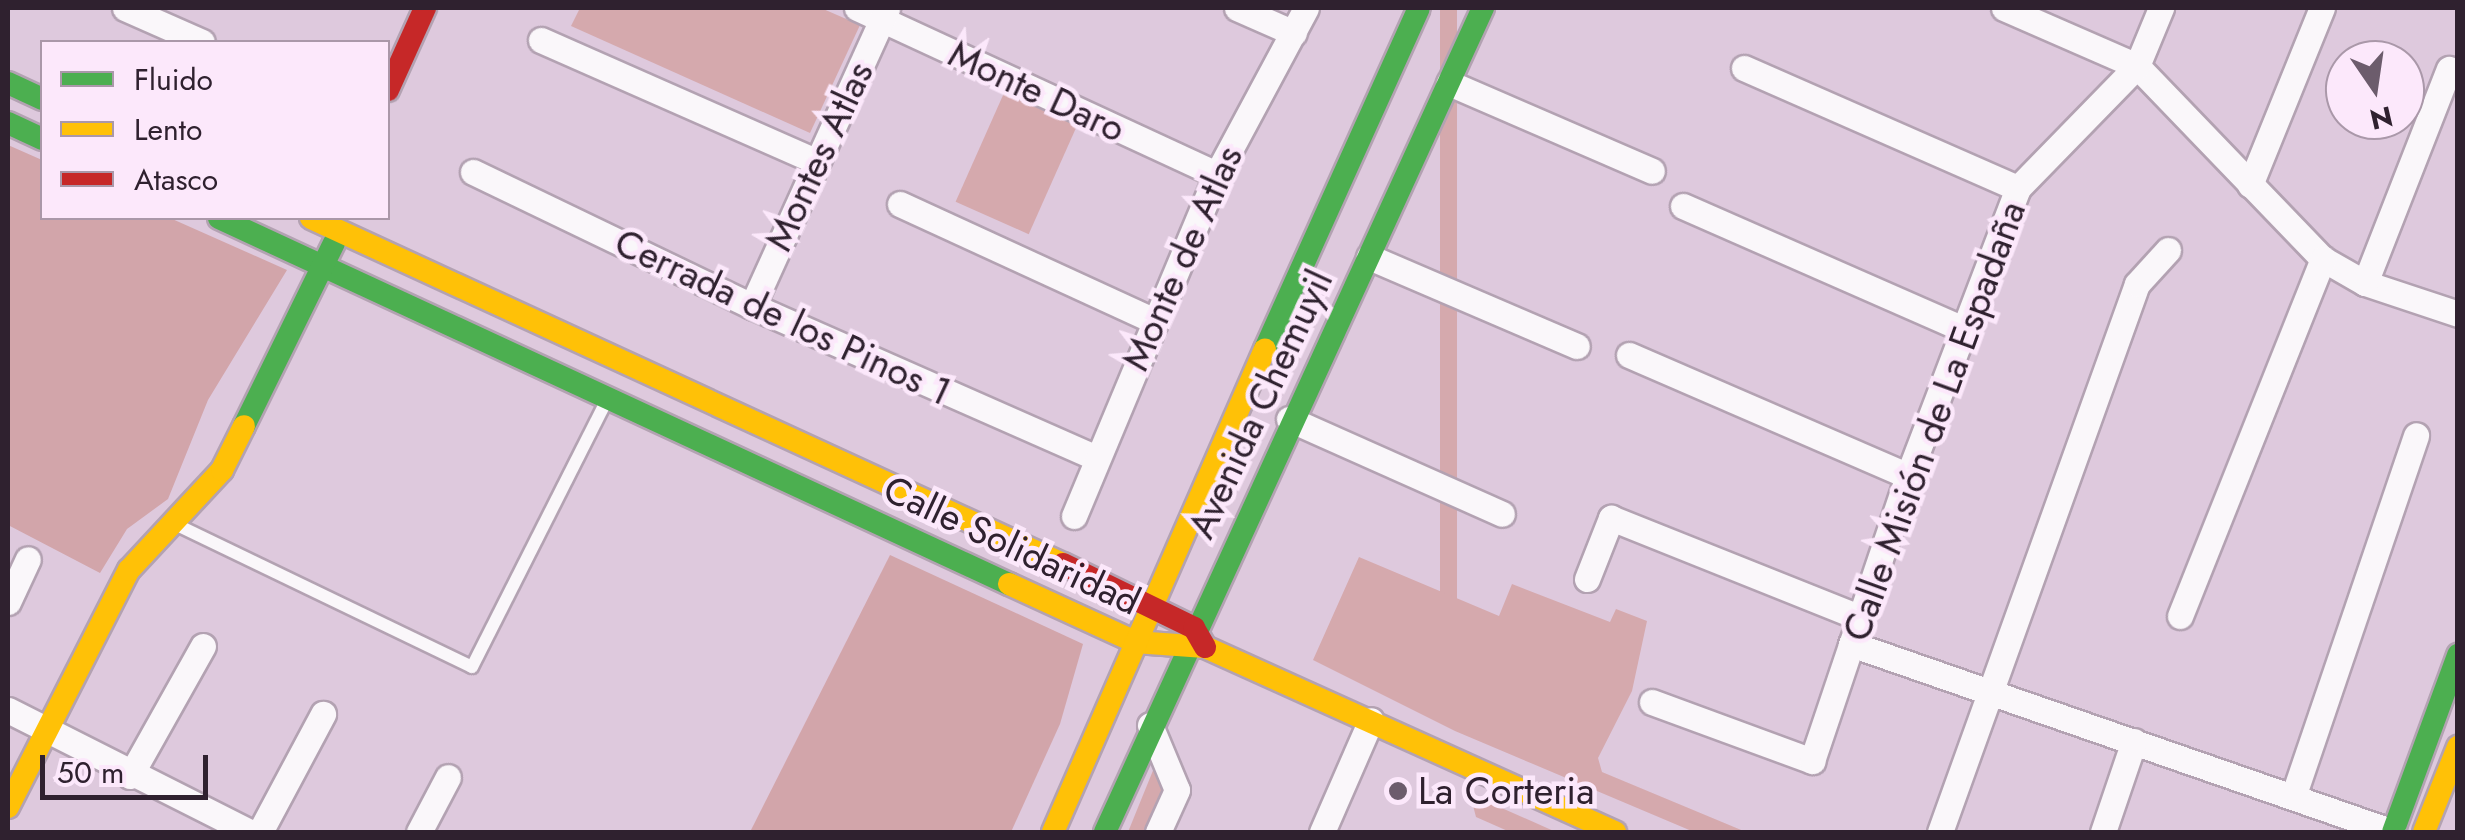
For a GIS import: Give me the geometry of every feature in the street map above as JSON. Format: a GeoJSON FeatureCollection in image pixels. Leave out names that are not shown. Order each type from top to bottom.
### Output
{"type":"FeatureCollection","features":[{"type":"Feature","properties":{"kind":"main road"},"geometry":{"type":"LineString","coordinates":[[390,86],[425,8]]}},
{"type":"Feature","properties":{"kind":"main road","name":"Avenida Chemuyil"},"geometry":{"type":"LineString","coordinates":[[1053,832],[1148,607],[1420,8]]}},
{"type":"Feature","properties":{"kind":"main road","name":"Avenida Chemuyil"},"geometry":{"type":"LineString","coordinates":[[1104,832],[1150,725],[1194,641],[1289,419],[1370,257],[1483,8]]}},
{"type":"Feature","properties":{"kind":"main road"},"geometry":{"type":"LineString","coordinates":[[8,83],[40,98]]}},
{"type":"Feature","properties":{"kind":"main road"},"geometry":{"type":"LineString","coordinates":[[8,124],[40,138]]}},
{"type":"Feature","properties":{"kind":"main road","name":"Calle Solidaridad"},"geometry":{"type":"LineString","coordinates":[[223,220],[1135,642],[1194,641]]}},
{"type":"Feature","properties":{"kind":"main road"},"geometry":{"type":"LineString","coordinates":[[8,807],[128,570],[177,525],[222,470],[342,224]]}},
{"type":"Feature","properties":{"kind":"main road","name":"Calle Solidaridad"},"geometry":{"type":"LineString","coordinates":[[342,224],[1148,607],[1194,641]]}},
{"type":"Feature","properties":{"kind":"main road"},"geometry":{"type":"LineString","coordinates":[[1194,641],[1615,832]]}},
{"type":"Feature","properties":{"kind":"main road"},"geometry":{"type":"LineString","coordinates":[[2393,832],[2447,718],[2458,655]]}},
{"type":"Feature","properties":{"kind":"main road"},"geometry":{"type":"LineString","coordinates":[[2424,832],[2458,747]]}},
{"type":"Feature","properties":{"kind":"street"},"geometry":{"type":"LineString","coordinates":[[125,8],[197,40]]}},
{"type":"Feature","properties":{"kind":"street","name":"Monte Daro"},"geometry":{"type":"LineString","coordinates":[[857,8],[885,13],[1216,174]]}},
{"type":"Feature","properties":{"kind":"street"},"geometry":{"type":"LineString","coordinates":[[1237,8],[1294,33]]}},
{"type":"Feature","properties":{"kind":"street","name":"Monte de Atlas"},"geometry":{"type":"LineString","coordinates":[[1074,516],[1095,457],[1216,174],[1306,8]]}},
{"type":"Feature","properties":{"kind":"street"},"geometry":{"type":"LineString","coordinates":[[2004,8],[2137,66],[2323,259],[2364,282],[2458,314]]}},
{"type":"Feature","properties":{"kind":"street","name":"Calle Misión de La Espadaña"},"geometry":{"type":"LineString","coordinates":[[1652,702],[1812,761],[1961,328],[2018,188],[2137,66],[2161,8]]}},
{"type":"Feature","properties":{"kind":"street"},"geometry":{"type":"LineString","coordinates":[[2250,185],[2322,8]]}},
{"type":"Feature","properties":{"kind":"street","name":"Montes Atlas"},"geometry":{"type":"LineString","coordinates":[[752,306],[813,160],[885,13]]}},
{"type":"Feature","properties":{"kind":"street"},"geometry":{"type":"LineString","coordinates":[[541,40],[813,160]]}},
{"type":"Feature","properties":{"kind":"street"},"geometry":{"type":"LineString","coordinates":[[1744,68],[2018,188]]}},
{"type":"Feature","properties":{"kind":"street"},"geometry":{"type":"LineString","coordinates":[[2364,282],[2449,69]]}},
{"type":"Feature","properties":{"kind":"street"},"geometry":{"type":"LineString","coordinates":[[1449,82],[1652,172]]}},
{"type":"Feature","properties":{"kind":"street","name":"Cerrada de los Pinos 1"},"geometry":{"type":"LineString","coordinates":[[473,172],[752,306],[1095,457]]}},
{"type":"Feature","properties":{"kind":"street"},"geometry":{"type":"LineString","coordinates":[[900,204],[1152,320]]}},
{"type":"Feature","properties":{"kind":"street"},"geometry":{"type":"LineString","coordinates":[[1683,206],[1961,328]]}},
{"type":"Feature","properties":{"kind":"street"},"geometry":{"type":"LineString","coordinates":[[1940,832],[2137,284],[2168,250]]}},
{"type":"Feature","properties":{"kind":"street"},"geometry":{"type":"LineString","coordinates":[[1370,257],[1578,346]]}},
{"type":"Feature","properties":{"kind":"street"},"geometry":{"type":"LineString","coordinates":[[2180,616],[2323,259]]}},
{"type":"Feature","properties":{"kind":"street"},"geometry":{"type":"LineString","coordinates":[[1630,355],[1908,476]]}},
{"type":"Feature","properties":{"kind":"street"},"geometry":{"type":"LineString","coordinates":[[1289,419],[1502,514]]}},
{"type":"Feature","properties":{"kind":"street"},"geometry":{"type":"LineString","coordinates":[[2293,797],[2416,435]]}},
{"type":"Feature","properties":{"kind":"street"},"geometry":{"type":"LineString","coordinates":[[1587,579],[1611,518],[1860,617]]}},
{"type":"Feature","properties":{"kind":"street"},"geometry":{"type":"LineString","coordinates":[[8,602],[28,559]]}},
{"type":"Feature","properties":{"kind":"street"},"geometry":{"type":"LineString","coordinates":[[1851,644],[2393,832]]}},
{"type":"Feature","properties":{"kind":"street"},"geometry":{"type":"LineString","coordinates":[[130,776],[203,646]]}},
{"type":"Feature","properties":{"kind":"street"},"geometry":{"type":"LineString","coordinates":[[8,710],[130,776],[250,832]]}},
{"type":"Feature","properties":{"kind":"street"},"geometry":{"type":"LineString","coordinates":[[260,832],[323,714]]}},
{"type":"Feature","properties":{"kind":"street"},"geometry":{"type":"LineString","coordinates":[[1322,832],[1371,720]]}},
{"type":"Feature","properties":{"kind":"street"},"geometry":{"type":"LineString","coordinates":[[1150,725],[1177,790],[1158,832]]}},
{"type":"Feature","properties":{"kind":"street"},"geometry":{"type":"LineString","coordinates":[[2103,832],[2134,741]]}},
{"type":"Feature","properties":{"kind":"street"},"geometry":{"type":"LineString","coordinates":[[419,832],[448,777]]}},
{"type":"Feature","properties":{"kind":"lane"},"geometry":{"type":"LineString","coordinates":[[177,525],[472,668],[608,397]]}},
{"type":"Feature","properties":{"kind":"shaded area"},"geometry":{"type":"Polygon","coordinates":[[[580,8],[821,8],[860,25],[810,133],[571,26],[580,8]]]}},
{"type":"Feature","properties":{"kind":"shaded area"},"geometry":{"type":"Polygon","coordinates":[[[1440,8],[1457,8],[1457,656],[1440,656],[1440,8]]]}},
{"type":"Feature","properties":{"kind":"shaded area"},"geometry":{"type":"Polygon","coordinates":[[[1004,93],[1077,126],[1029,234],[956,202],[1004,93]]]}},
{"type":"Feature","properties":{"kind":"shaded area"},"geometry":{"type":"Polygon","coordinates":[[[8,145],[40,159],[40,220],[174,220],[287,270],[208,400],[168,499],[127,529],[100,573],[8,525],[8,145]]]}},
{"type":"Feature","properties":{"kind":"shaded area"},"geometry":{"type":"Polygon","coordinates":[[[890,555],[1083,644],[1060,724],[1011,832],[750,832],[890,555]]]}},
{"type":"Feature","properties":{"kind":"shaded area"},"geometry":{"type":"Polygon","coordinates":[[[1359,557],[1499,616],[1512,584],[1610,622],[1616,609],[1647,621],[1632,691],[1598,758],[1602,772],[1746,832],[1694,832],[1455,731],[1313,660],[1359,557]]]}},
{"type":"Feature","properties":{"kind":"shaded area"},"geometry":{"type":"Polygon","coordinates":[[[1154,768],[1164,795],[1148,832],[1128,832],[1154,768]]]}},
{"type":"Feature","properties":{"kind":"shaded area"},"geometry":{"type":"Polygon","coordinates":[[[1470,794],[1556,832],[1510,832],[1476,817],[1470,794]]]}},
{"type":"Feature","properties":{"kind":"traffic: fast"},"geometry":{"type":"LineString","coordinates":[[1265,349],[1419,8]]}},
{"type":"Feature","properties":{"kind":"traffic: fast"},"geometry":{"type":"LineString","coordinates":[[1105,832],[1483,8]]}},
{"type":"Feature","properties":{"kind":"traffic: fast"},"geometry":{"type":"LineString","coordinates":[[8,83],[40,98]]}},
{"type":"Feature","properties":{"kind":"traffic: fast"},"geometry":{"type":"LineString","coordinates":[[8,123],[40,138]]}},
{"type":"Feature","properties":{"kind":"traffic: fast"},"geometry":{"type":"LineString","coordinates":[[223,220],[1009,584]]}},
{"type":"Feature","properties":{"kind":"traffic: fast"},"geometry":{"type":"LineString","coordinates":[[244,426],[334,243]]}},
{"type":"Feature","properties":{"kind":"traffic: fast"},"geometry":{"type":"LineString","coordinates":[[2393,832],[2458,655]]}},
{"type":"Feature","properties":{"kind":"traffic: slow"},"geometry":{"type":"LineString","coordinates":[[315,220],[1063,564]]}},
{"type":"Feature","properties":{"kind":"traffic: slow"},"geometry":{"type":"LineString","coordinates":[[1053,832],[1265,349]]}},
{"type":"Feature","properties":{"kind":"traffic: slow"},"geometry":{"type":"LineString","coordinates":[[8,807],[129,570],[222,470],[244,426]]}},
{"type":"Feature","properties":{"kind":"traffic: slow"},"geometry":{"type":"LineString","coordinates":[[1009,584],[1135,642],[1205,647],[1615,832]]}},
{"type":"Feature","properties":{"kind":"traffic: slow"},"geometry":{"type":"LineString","coordinates":[[2424,832],[2458,747]]}},
{"type":"Feature","properties":{"kind":"traffic: jam"},"geometry":{"type":"LineString","coordinates":[[390,86],[425,8]]}},
{"type":"Feature","properties":{"kind":"traffic: jam"},"geometry":{"type":"LineString","coordinates":[[1063,564],[1194,628],[1205,647]]}},
{"type":"Feature","properties":{"kind":"place","name":"La Corteria"},"geometry":{"type":"Point","coordinates":[1398,791]}}]}
